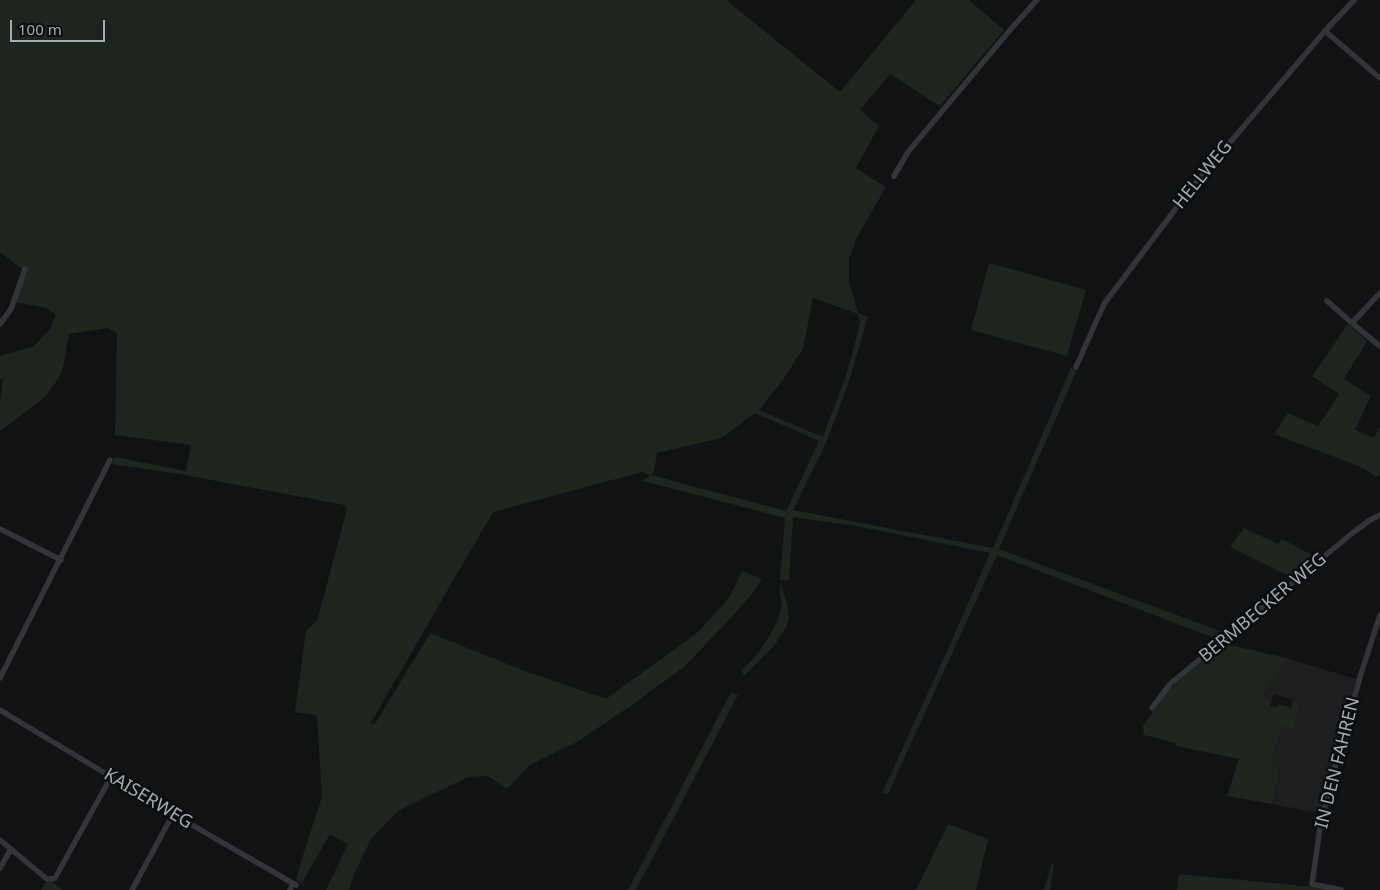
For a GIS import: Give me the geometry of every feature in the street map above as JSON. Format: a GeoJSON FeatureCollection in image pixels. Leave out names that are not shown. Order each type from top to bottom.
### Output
{"type":"FeatureCollection","features":[{"type":"Feature","properties":{"kind":"street"},"geometry":{"type":"LineString","coordinates":[[894,176],[908,152],[1037,0]]}},
{"type":"Feature","properties":{"kind":"street","name":"HELLWEG"},"geometry":{"type":"LineString","coordinates":[[1076,367],[1104,304],[1192,187],[1325,31],[1354,0]]}},
{"type":"Feature","properties":{"kind":"street"},"geometry":{"type":"LineString","coordinates":[[1325,31],[1380,78]]}},
{"type":"Feature","properties":{"kind":"street"},"geometry":{"type":"LineString","coordinates":[[0,324],[11,309],[24,269]]}},
{"type":"Feature","properties":{"kind":"street"},"geometry":{"type":"LineString","coordinates":[[1352,323],[1380,293]]}},
{"type":"Feature","properties":{"kind":"street"},"geometry":{"type":"LineString","coordinates":[[1326,301],[1380,346]]}},
{"type":"Feature","properties":{"kind":"street"},"geometry":{"type":"LineString","coordinates":[[0,678],[110,460]]}},
{"type":"Feature","properties":{"kind":"street","name":"BERMBECKER WEG"},"geometry":{"type":"LineString","coordinates":[[1152,708],[1170,684],[1350,535],[1380,515]]}},
{"type":"Feature","properties":{"kind":"street"},"geometry":{"type":"LineString","coordinates":[[0,529],[60,560]]}},
{"type":"Feature","properties":{"kind":"street","name":"IN DEN FAHREN"},"geometry":{"type":"LineString","coordinates":[[1341,890],[1312,884],[1330,785],[1360,677],[1380,615]]}},
{"type":"Feature","properties":{"kind":"street","name":"KAISERWEG"},"geometry":{"type":"LineString","coordinates":[[0,710],[294,884],[290,890]]}},
{"type":"Feature","properties":{"kind":"street"},"geometry":{"type":"LineString","coordinates":[[0,840],[48,879],[54,878],[111,777]]}},
{"type":"Feature","properties":{"kind":"street"},"geometry":{"type":"LineString","coordinates":[[132,890],[173,814]]}},
{"type":"Feature","properties":{"kind":"street"},"geometry":{"type":"LineString","coordinates":[[0,868],[11,849]]}},
{"type":"Feature","properties":{"kind":"shaded area"},"geometry":{"type":"Polygon","coordinates":[[[0,0],[726,0],[840,92],[916,0],[969,0],[1004,30],[940,106],[890,74],[860,110],[879,126],[856,168],[886,187],[856,239],[849,259],[849,282],[858,313],[868,317],[849,381],[827,441],[793,510],[993,548],[1071,368],[1077,370],[999,549],[1225,633],[1217,639],[997,555],[888,794],[882,793],[990,553],[861,527],[793,517],[789,580],[780,581],[785,518],[643,481],[650,475],[642,472],[493,512],[370,724],[375,724],[430,633],[525,671],[606,699],[697,633],[728,599],[742,571],[762,579],[729,620],[684,667],[577,742],[530,765],[507,789],[488,776],[468,777],[398,811],[371,839],[355,872],[350,890],[326,890],[348,844],[330,834],[302,883],[296,880],[322,797],[317,715],[295,712],[306,631],[317,621],[347,509],[344,505],[179,474],[112,464],[115,457],[186,471],[191,445],[115,435],[117,333],[108,328],[69,334],[60,376],[47,394],[0,431],[0,404],[3,379],[0,379],[0,356],[34,346],[50,329],[56,315],[46,308],[16,302],[26,272],[0,252],[0,0]],[[813,298],[803,349],[783,380],[759,410],[823,436],[846,376],[860,322],[858,314],[813,298]],[[755,413],[722,438],[657,453],[654,471],[651,475],[786,511],[819,441],[755,413]]]}},
{"type":"Feature","properties":{"kind":"shaded area"},"geometry":{"type":"Polygon","coordinates":[[[989,263],[1086,290],[1067,356],[971,330],[989,263]]]}},
{"type":"Feature","properties":{"kind":"shaded area"},"geometry":{"type":"Polygon","coordinates":[[[1348,324],[1367,341],[1344,379],[1371,396],[1355,430],[1374,438],[1380,426],[1380,473],[1377,477],[1361,467],[1274,434],[1288,413],[1318,426],[1339,394],[1312,376],[1348,324]]]}},
{"type":"Feature","properties":{"kind":"shaded area"},"geometry":{"type":"Polygon","coordinates":[[[1244,528],[1278,544],[1282,539],[1316,557],[1293,578],[1230,547],[1244,528]]]}},
{"type":"Feature","properties":{"kind":"shaded area"},"geometry":{"type":"Polygon","coordinates":[[[780,581],[787,604],[789,618],[787,626],[774,646],[744,676],[741,670],[756,656],[779,618],[782,603],[780,581]]]}},
{"type":"Feature","properties":{"kind":"shaded area"},"geometry":{"type":"Polygon","coordinates":[[[1226,644],[1286,658],[1262,698],[1272,700],[1270,706],[1277,708],[1278,704],[1291,708],[1293,700],[1301,702],[1294,729],[1282,726],[1271,765],[1280,770],[1272,804],[1227,796],[1239,759],[1176,746],[1176,743],[1144,735],[1143,726],[1170,688],[1216,649],[1226,644]]]}},
{"type":"Feature","properties":{"kind":"shaded area"},"geometry":{"type":"Polygon","coordinates":[[[1286,658],[1356,679],[1320,813],[1272,804],[1280,770],[1271,766],[1282,726],[1294,729],[1301,702],[1274,694],[1272,700],[1262,698],[1286,658]]]}},
{"type":"Feature","properties":{"kind":"shaded area"},"geometry":{"type":"Polygon","coordinates":[[[731,692],[738,695],[636,890],[628,890],[731,692]]]}},
{"type":"Feature","properties":{"kind":"shaded area"},"geometry":{"type":"Polygon","coordinates":[[[948,824],[988,839],[976,890],[916,890],[948,824]]]}},
{"type":"Feature","properties":{"kind":"shaded area"},"geometry":{"type":"Polygon","coordinates":[[[1054,862],[1050,890],[1044,890],[1051,866],[1054,862]]]}},
{"type":"Feature","properties":{"kind":"shaded area"},"geometry":{"type":"Polygon","coordinates":[[[1179,874],[1314,887],[1330,890],[1177,890],[1179,874]]]}},
{"type":"Feature","properties":{"kind":"shaded area"},"geometry":{"type":"Polygon","coordinates":[[[46,882],[52,882],[62,890],[41,890],[46,882]]]}}]}
